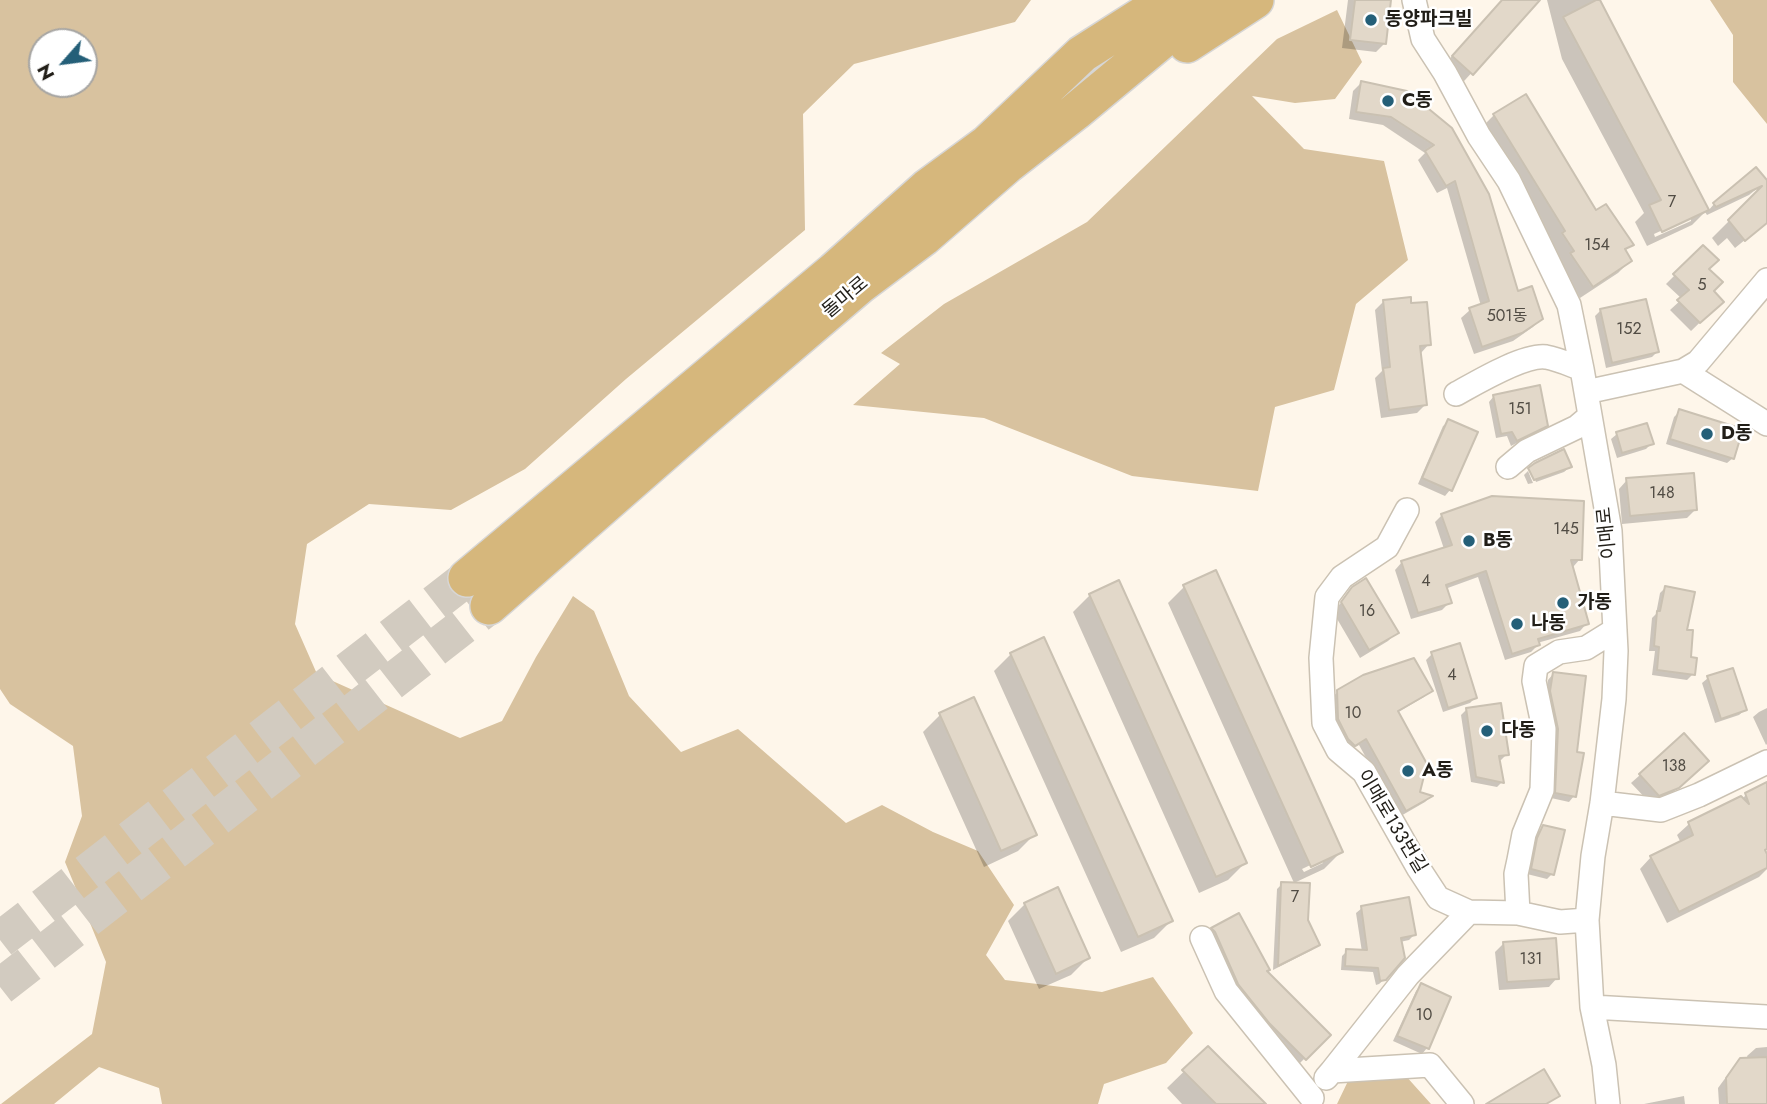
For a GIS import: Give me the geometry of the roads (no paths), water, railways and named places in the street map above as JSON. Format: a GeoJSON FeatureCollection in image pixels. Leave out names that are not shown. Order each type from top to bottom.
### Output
{"type":"FeatureCollection","features":[{"type":"Feature","properties":{"kind":"main road"},"geometry":{"type":"LineString","coordinates":[[1082,54],[1139,0]]}},
{"type":"Feature","properties":{"kind":"main road","name":"돌마로"},"geometry":{"type":"LineString","coordinates":[[467,578],[823,279],[927,188],[987,144],[1082,54],[1167,0]]}},
{"type":"Feature","properties":{"kind":"main road","name":"돌마로"},"geometry":{"type":"LineString","coordinates":[[489,606],[860,285],[924,237],[1007,164],[1075,112],[1210,0]]}},
{"type":"Feature","properties":{"kind":"main road"},"geometry":{"type":"LineString","coordinates":[[1075,112],[1255,0]]}},
{"type":"Feature","properties":{"kind":"street","name":"이매로"},"geometry":{"type":"LineString","coordinates":[[1414,0],[1423,39],[1479,136],[1509,181],[1569,305],[1583,369],[1610,531],[1616,652],[1614,699],[1587,919],[1592,1007],[1604,1065],[1608,1104]]}},
{"type":"Feature","properties":{"kind":"street"},"geometry":{"type":"LineString","coordinates":[[1586,392],[1683,371],[1698,362],[1767,280]]}},
{"type":"Feature","properties":{"kind":"street"},"geometry":{"type":"LineString","coordinates":[[1456,394],[1493,373],[1521,362],[1544,357],[1583,369]]}},
{"type":"Feature","properties":{"kind":"street"},"geometry":{"type":"LineString","coordinates":[[1683,371],[1767,424]]}},
{"type":"Feature","properties":{"kind":"street"},"geometry":{"type":"LineString","coordinates":[[1508,467],[1527,451],[1577,427],[1590,416]]}},
{"type":"Feature","properties":{"kind":"street","name":"이매로133번길"},"geometry":{"type":"LineString","coordinates":[[1407,510],[1387,547],[1342,577],[1327,597],[1321,658],[1324,723],[1338,750],[1364,772],[1438,898],[1469,912],[1518,913],[1560,922],[1587,919]]}},
{"type":"Feature","properties":{"kind":"street"},"geometry":{"type":"LineString","coordinates":[[1518,913],[1516,874],[1524,834],[1542,790],[1544,729],[1534,681],[1536,666],[1559,652],[1586,648],[1615,630]]}},
{"type":"Feature","properties":{"kind":"street"},"geometry":{"type":"LineString","coordinates":[[1602,803],[1661,810],[1767,762]]}},
{"type":"Feature","properties":{"kind":"street"},"geometry":{"type":"LineString","coordinates":[[1202,938],[1226,991],[1309,1101],[1408,975],[1469,912]]}},
{"type":"Feature","properties":{"kind":"street"},"geometry":{"type":"LineString","coordinates":[[1592,1007],[1767,1017]]}},
{"type":"Feature","properties":{"kind":"street"},"geometry":{"type":"LineString","coordinates":[[1332,1071],[1430,1065],[1462,1104]]}},
{"type":"Feature","properties":{"kind":"tunnel"},"geometry":{"type":"LineString","coordinates":[[0,940],[467,578]]}},
{"type":"Feature","properties":{"kind":"tunnel"},"geometry":{"type":"LineString","coordinates":[[0,987],[489,606]]}},
{"type":"Feature","properties":{"kind":"place","name":"동양파크빌"},"geometry":{"type":"Point","coordinates":[1371,20]}},
{"type":"Feature","properties":{"kind":"place","name":"C동"},"geometry":{"type":"Point","coordinates":[1388,101]}},
{"type":"Feature","properties":{"kind":"place","name":"D동"},"geometry":{"type":"Point","coordinates":[1707,434]}},
{"type":"Feature","properties":{"kind":"place","name":"B동"},"geometry":{"type":"Point","coordinates":[1469,541]}},
{"type":"Feature","properties":{"kind":"place","name":"가동"},"geometry":{"type":"Point","coordinates":[1563,603]}},
{"type":"Feature","properties":{"kind":"place","name":"나동"},"geometry":{"type":"Point","coordinates":[1517,624]}},
{"type":"Feature","properties":{"kind":"place","name":"다동"},"geometry":{"type":"Point","coordinates":[1487,731]}},
{"type":"Feature","properties":{"kind":"place","name":"A동"},"geometry":{"type":"Point","coordinates":[1408,771]}}]}
